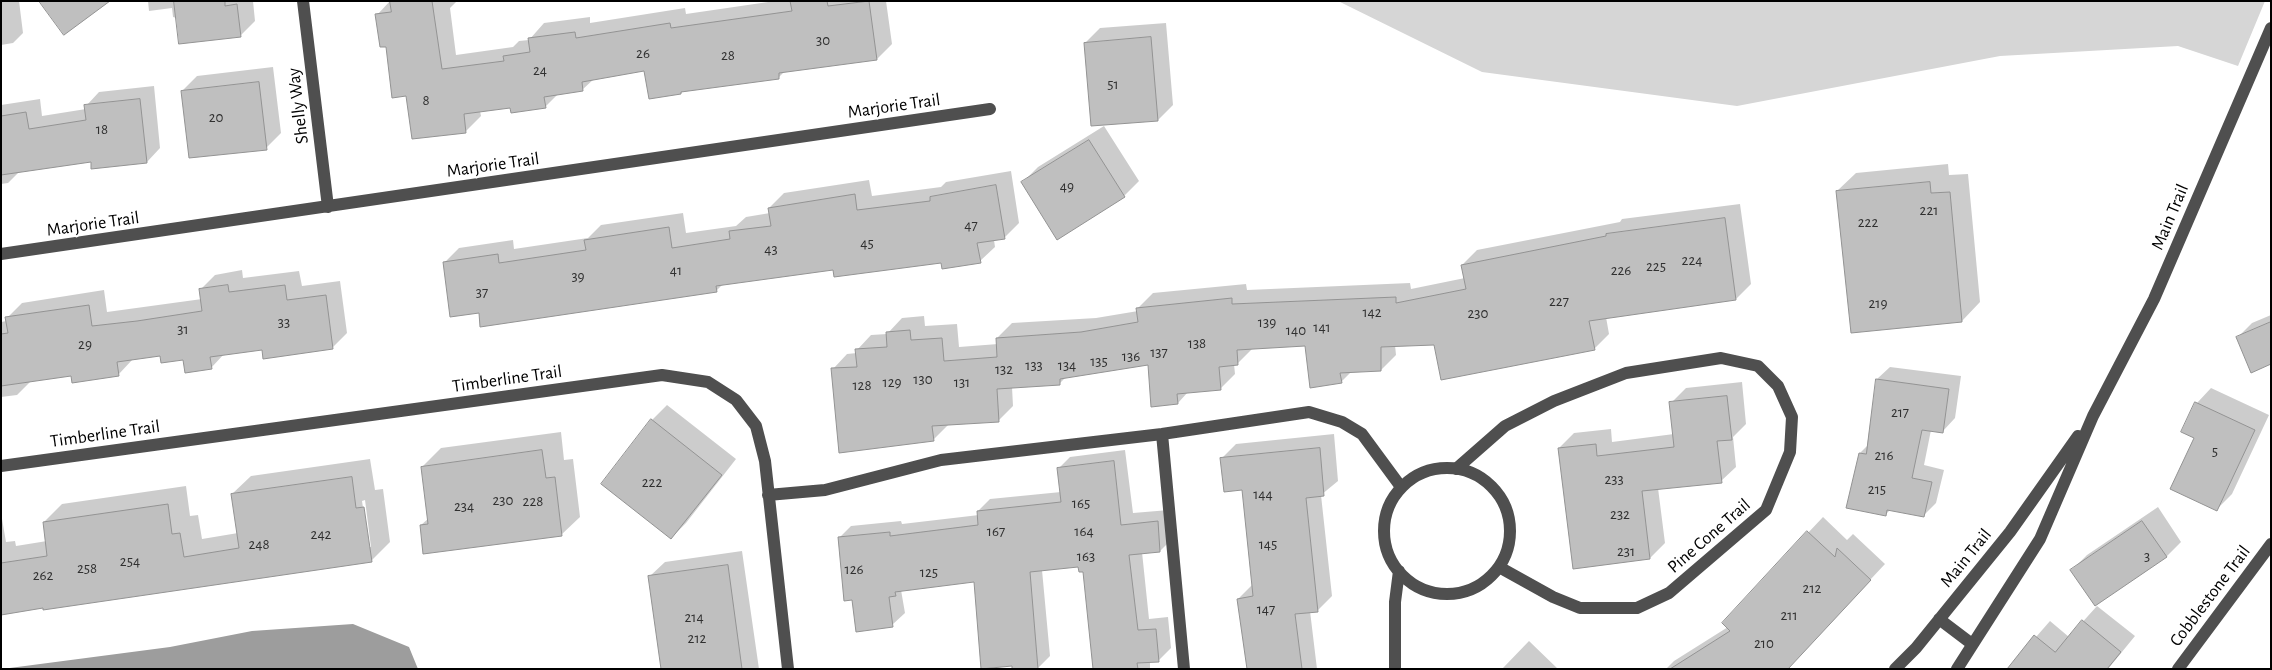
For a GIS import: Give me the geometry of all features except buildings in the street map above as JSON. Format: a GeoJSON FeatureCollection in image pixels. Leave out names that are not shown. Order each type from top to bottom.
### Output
{"type":"FeatureCollection","features":[{"type":"Feature","properties":{"kind":"street","name":"Shelly Way"},"geometry":{"type":"LineString","coordinates":[[303,1],[328,207]]}},
{"type":"Feature","properties":{"kind":"street","name":"Main Trail"},"geometry":{"type":"LineString","coordinates":[[1957,669],[2040,539],[2093,416],[2154,299],[2271,28]]}},
{"type":"Feature","properties":{"kind":"street","name":"Marjorie Trail"},"geometry":{"type":"LineString","coordinates":[[1,254],[990,110]]}},
{"type":"Feature","properties":{"kind":"street","name":"Pine Cone Trail"},"geometry":{"type":"LineString","coordinates":[[1456,469],[1505,426],[1554,401],[1626,373],[1721,358],[1758,366],[1778,386],[1792,417],[1790,452],[1766,510],[1669,593],[1637,608],[1580,608],[1553,597],[1498,567]]}},
{"type":"Feature","properties":{"kind":"street","name":"Timberline Trail"},"geometry":{"type":"LineString","coordinates":[[1,466],[662,376],[708,382],[736,400],[756,426],[765,461],[788,669]]}},
{"type":"Feature","properties":{"kind":"street"},"geometry":{"type":"LineString","coordinates":[[768,495],[825,490],[941,460],[1162,434],[1309,412],[1342,422],[1362,434],[1402,487]]}},
{"type":"Feature","properties":{"kind":"street","name":"Main Trail"},"geometry":{"type":"LineString","coordinates":[[1895,669],[1916,648],[2010,532],[2093,416]]}},
{"type":"Feature","properties":{"kind":"street"},"geometry":{"type":"LineString","coordinates":[[1162,434],[1184,669]]}},
{"type":"Feature","properties":{"kind":"street"},"geometry":{"type":"LineString","coordinates":[[1439,468],[1456,469],[1479,476],[1496,490],[1506,508],[1510,528],[1509,542],[1508,549],[1498,567],[1484,582],[1465,591],[1445,594],[1425,590],[1407,580],[1399,571],[1393,564],[1385,545],[1384,524],[1390,504],[1402,487],[1419,474],[1439,468]]}},
{"type":"Feature","properties":{"kind":"street","name":"Cobblestone Trail"},"geometry":{"type":"LineString","coordinates":[[2178,669],[2271,544]]}},
{"type":"Feature","properties":{"kind":"street"},"geometry":{"type":"LineString","coordinates":[[1395,669],[1396,602],[1399,571]]}},
{"type":"Feature","properties":{"kind":"street"},"geometry":{"type":"LineString","coordinates":[[1939,619],[1972,644]]}},
{"type":"Feature","properties":{"kind":"shaded area"},"geometry":{"type":"Polygon","coordinates":[[[1338,1],[2265,1],[2238,66],[2178,46],[2000,56],[1737,106],[1482,72],[1338,1]]]}},
{"type":"Feature","properties":{"kind":"shaded area"},"geometry":{"type":"Polygon","coordinates":[[[353,624],[409,647],[418,669],[2,669],[170,647],[252,631],[353,624]]]}}]}
